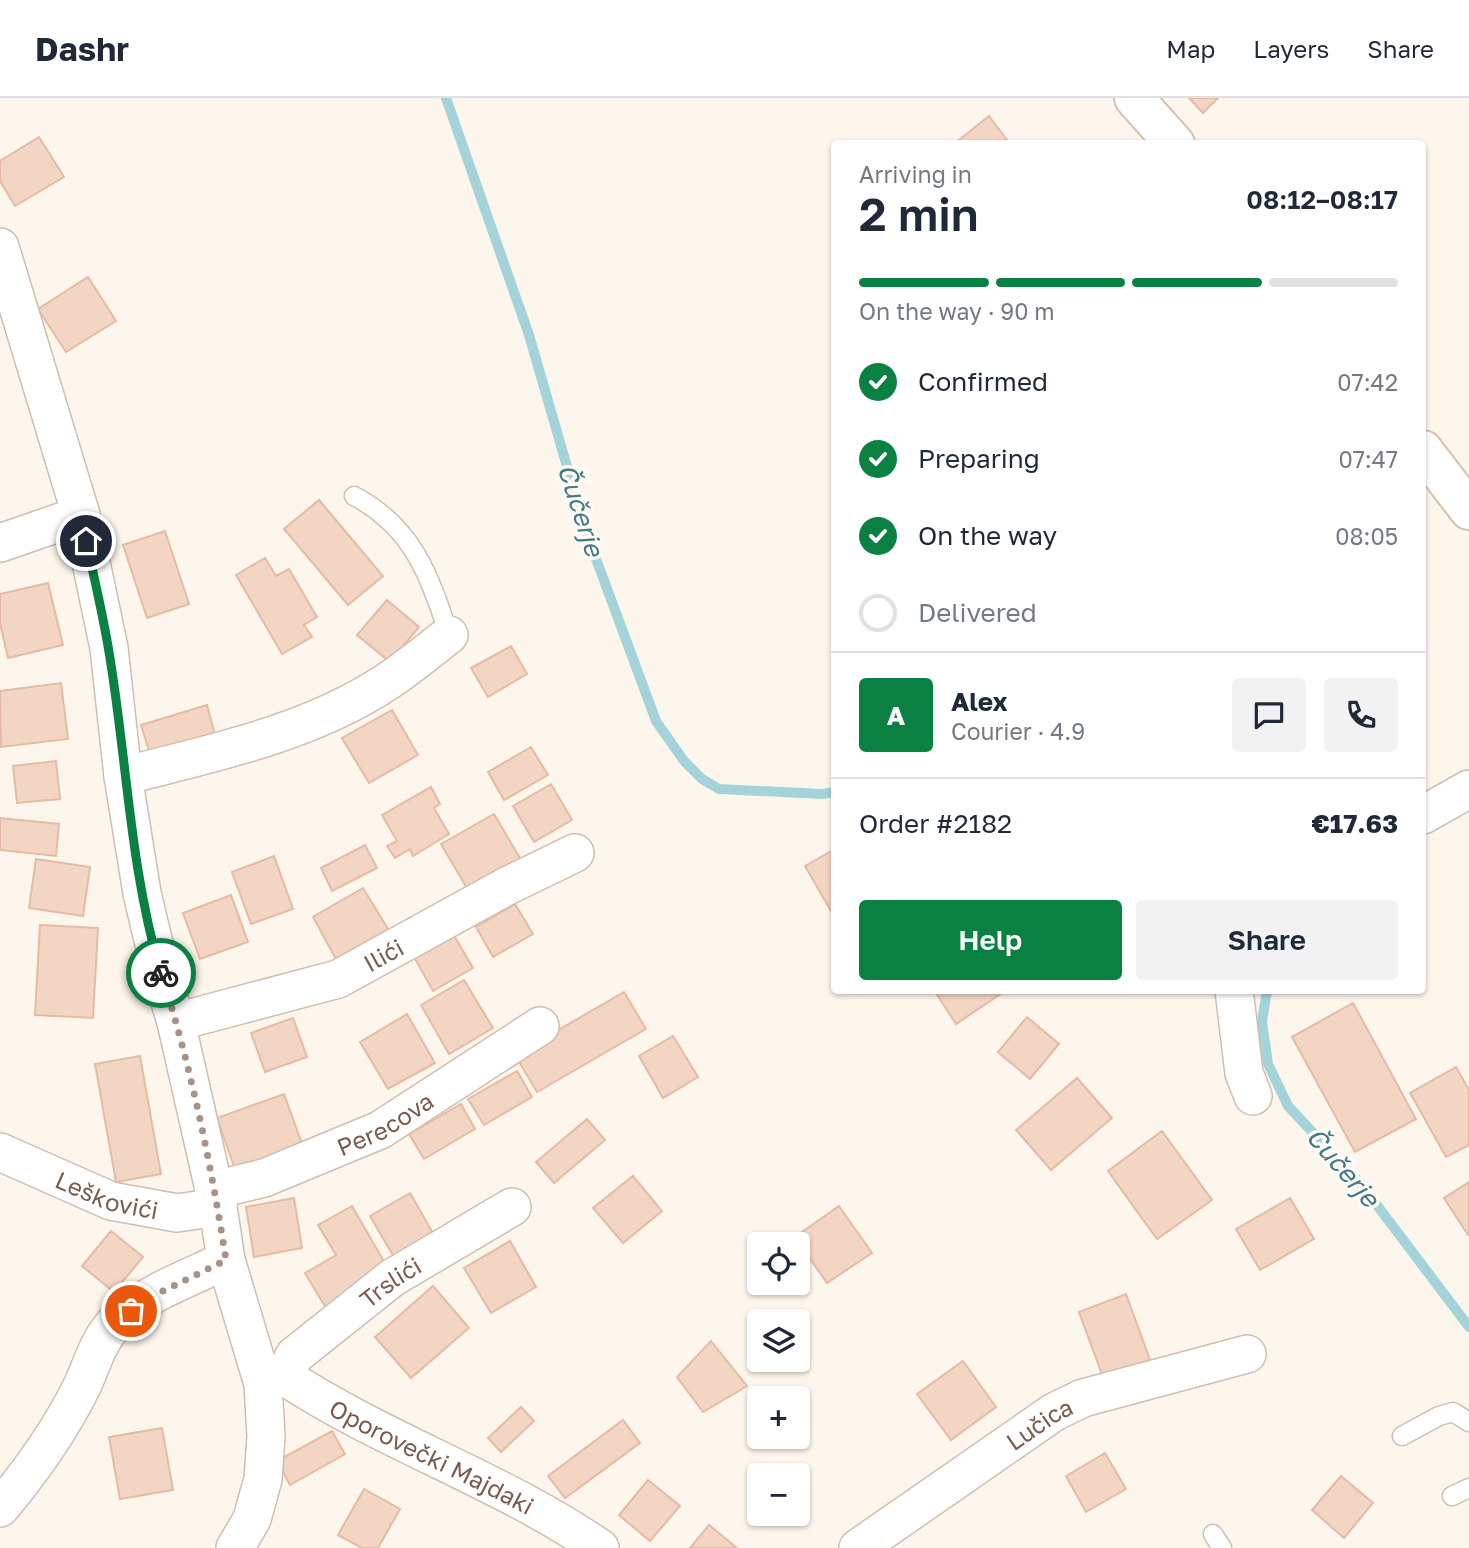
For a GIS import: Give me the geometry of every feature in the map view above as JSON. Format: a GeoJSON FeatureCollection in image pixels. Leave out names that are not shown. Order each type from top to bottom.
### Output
{"type":"FeatureCollection","features":[{"type":"Feature","properties":{"kind":"street"},"geometry":{"type":"LineString","coordinates":[[1135,98],[1172,140]]}},
{"type":"Feature","properties":{"kind":"street"},"geometry":{"type":"LineString","coordinates":[[0,247],[81,514],[109,648],[123,776],[142,893],[160,969],[176,1021],[216,1198],[226,1260],[273,1380],[263,1479],[252,1538]]}},
{"type":"Feature","properties":{"kind":"street"},"geometry":{"type":"LineString","coordinates":[[1426,454],[1469,510]]}},
{"type":"Feature","properties":{"kind":"street"},"geometry":{"type":"LineString","coordinates":[[0,543],[81,514]]}},
{"type":"Feature","properties":{"kind":"street"},"geometry":{"type":"LineString","coordinates":[[123,776],[247,743],[332,710],[384,684],[449,635]]}},
{"type":"Feature","properties":{"kind":"street"},"geometry":{"type":"LineString","coordinates":[[1426,813],[1469,789]]}},
{"type":"Feature","properties":{"kind":"street","name":"Ilići"},"geometry":{"type":"LineString","coordinates":[[176,1021],[338,979],[507,886],[575,853]]}},
{"type":"Feature","properties":{"kind":"street"},"geometry":{"type":"LineString","coordinates":[[1234,994],[1244,1073],[1253,1096]]}},
{"type":"Feature","properties":{"kind":"street","name":"Perecova"},"geometry":{"type":"LineString","coordinates":[[216,1198],[380,1130],[540,1026]]}},
{"type":"Feature","properties":{"kind":"street","name":"Leškovići"},"geometry":{"type":"LineString","coordinates":[[0,1152],[111,1201],[177,1213],[216,1198]]}},
{"type":"Feature","properties":{"kind":"street","name":"Trslići"},"geometry":{"type":"LineString","coordinates":[[273,1380],[294,1356],[392,1278],[512,1207]]}},
{"type":"Feature","properties":{"kind":"street"},"geometry":{"type":"LineString","coordinates":[[0,1508],[24,1480],[82,1385],[95,1350],[116,1323],[147,1299],[226,1260]]}},
{"type":"Feature","properties":{"kind":"street","name":"Lučica"},"geometry":{"type":"LineString","coordinates":[[859,1548],[1054,1412],[1103,1392],[1247,1354]]}},
{"type":"Feature","properties":{"kind":"street","name":"Oporovečki Majdaki"},"geometry":{"type":"LineString","coordinates":[[273,1380],[466,1473],[600,1548]]}},
{"type":"Feature","properties":{"kind":"lane"},"geometry":{"type":"LineString","coordinates":[[354,496],[380,510],[409,541],[430,580],[449,635]]}},
{"type":"Feature","properties":{"kind":"lane"},"geometry":{"type":"LineString","coordinates":[[1402,1436],[1439,1416],[1453,1412],[1469,1422]]}},
{"type":"Feature","properties":{"kind":"lane"},"geometry":{"type":"LineString","coordinates":[[1452,1496],[1469,1488]]}},
{"type":"Feature","properties":{"kind":"building"},"geometry":{"type":"Polygon","coordinates":[[[1189,98],[1218,98],[1203,113],[1189,98]]]}},
{"type":"Feature","properties":{"kind":"building"},"geometry":{"type":"Polygon","coordinates":[[[989,116],[1007,140],[959,140],[989,116]]]}},
{"type":"Feature","properties":{"kind":"building"},"geometry":{"type":"Polygon","coordinates":[[[39,137],[64,177],[15,206],[0,181],[0,161],[39,137]]]}},
{"type":"Feature","properties":{"kind":"building"},"geometry":{"type":"Polygon","coordinates":[[[88,277],[116,321],[66,352],[38,309],[88,277]]]}},
{"type":"Feature","properties":{"kind":"building"},"geometry":{"type":"Polygon","coordinates":[[[319,500],[383,576],[348,605],[284,529],[319,500]]]}},
{"type":"Feature","properties":{"kind":"building"},"geometry":{"type":"Polygon","coordinates":[[[165,531],[189,604],[147,618],[123,545],[165,531]]]}},
{"type":"Feature","properties":{"kind":"building"},"geometry":{"type":"Polygon","coordinates":[[[265,558],[276,576],[289,569],[317,617],[304,625],[312,637],[282,654],[236,575],[265,558]]]}},
{"type":"Feature","properties":{"kind":"building"},"geometry":{"type":"Polygon","coordinates":[[[48,583],[63,645],[8,658],[0,623],[0,594],[48,583]]]}},
{"type":"Feature","properties":{"kind":"building"},"geometry":{"type":"Polygon","coordinates":[[[387,600],[419,627],[390,662],[357,635],[387,600]]]}},
{"type":"Feature","properties":{"kind":"building"},"geometry":{"type":"Polygon","coordinates":[[[511,646],[527,674],[488,697],[471,668],[511,646]]]}},
{"type":"Feature","properties":{"kind":"building"},"geometry":{"type":"Polygon","coordinates":[[[61,683],[68,739],[1,747],[0,691],[61,683]]]}},
{"type":"Feature","properties":{"kind":"building"},"geometry":{"type":"Polygon","coordinates":[[[207,705],[215,735],[150,754],[141,725],[207,705]]]}},
{"type":"Feature","properties":{"kind":"building"},"geometry":{"type":"Polygon","coordinates":[[[392,710],[418,755],[369,783],[342,738],[392,710]]]}},
{"type":"Feature","properties":{"kind":"building"},"geometry":{"type":"Polygon","coordinates":[[[531,747],[548,775],[504,800],[488,772],[531,747]]]}},
{"type":"Feature","properties":{"kind":"building"},"geometry":{"type":"Polygon","coordinates":[[[56,761],[60,799],[17,803],[13,766],[56,761]]]}},
{"type":"Feature","properties":{"kind":"building"},"geometry":{"type":"Polygon","coordinates":[[[551,784],[572,820],[534,842],[513,806],[551,784]]]}},
{"type":"Feature","properties":{"kind":"building"},"geometry":{"type":"Polygon","coordinates":[[[431,787],[440,804],[434,808],[449,834],[413,856],[410,849],[395,858],[387,846],[397,841],[382,815],[431,787]]]}},
{"type":"Feature","properties":{"kind":"building"},"geometry":{"type":"Polygon","coordinates":[[[494,814],[521,860],[468,890],[441,844],[494,814]]]}},
{"type":"Feature","properties":{"kind":"building"},"geometry":{"type":"Polygon","coordinates":[[[0,818],[59,824],[56,856],[0,850],[0,818]]]}},
{"type":"Feature","properties":{"kind":"building"},"geometry":{"type":"Polygon","coordinates":[[[365,845],[377,868],[332,891],[321,868],[365,845]]]}},
{"type":"Feature","properties":{"kind":"building"},"geometry":{"type":"Polygon","coordinates":[[[831,851],[831,911],[805,866],[831,851]]]}},
{"type":"Feature","properties":{"kind":"building"},"geometry":{"type":"Polygon","coordinates":[[[274,856],[293,909],[251,924],[232,872],[274,856]]]}},
{"type":"Feature","properties":{"kind":"building"},"geometry":{"type":"Polygon","coordinates":[[[36,859],[90,867],[83,916],[29,908],[36,859]]]}},
{"type":"Feature","properties":{"kind":"building"},"geometry":{"type":"Polygon","coordinates":[[[363,888],[388,929],[336,959],[313,917],[363,888]]]}},
{"type":"Feature","properties":{"kind":"building"},"geometry":{"type":"Polygon","coordinates":[[[231,895],[248,942],[200,959],[183,913],[231,895]]]}},
{"type":"Feature","properties":{"kind":"building"},"geometry":{"type":"Polygon","coordinates":[[[515,904],[533,934],[493,957],[476,927],[515,904]]]}},
{"type":"Feature","properties":{"kind":"building"},"geometry":{"type":"Polygon","coordinates":[[[40,925],[98,928],[93,1018],[35,1015],[40,925]]]}},
{"type":"Feature","properties":{"kind":"building"},"geometry":{"type":"Polygon","coordinates":[[[452,932],[473,968],[433,991],[413,955],[452,932]]]}},
{"type":"Feature","properties":{"kind":"building"},"geometry":{"type":"Polygon","coordinates":[[[464,980],[493,1028],[449,1054],[421,1005],[464,980]]]}},
{"type":"Feature","properties":{"kind":"building"},"geometry":{"type":"Polygon","coordinates":[[[624,992],[646,1029],[537,1092],[515,1055],[624,992]]]}},
{"type":"Feature","properties":{"kind":"building"},"geometry":{"type":"Polygon","coordinates":[[[937,994],[1001,994],[956,1024],[937,994]]]}},
{"type":"Feature","properties":{"kind":"building"},"geometry":{"type":"Polygon","coordinates":[[[1353,1003],[1416,1119],[1355,1152],[1292,1037],[1353,1003]]]}},
{"type":"Feature","properties":{"kind":"building"},"geometry":{"type":"Polygon","coordinates":[[[407,1014],[435,1063],[388,1089],[360,1042],[407,1014]]]}},
{"type":"Feature","properties":{"kind":"building"},"geometry":{"type":"Polygon","coordinates":[[[1027,1017],[1059,1044],[1030,1079],[998,1052],[1027,1017]]]}},
{"type":"Feature","properties":{"kind":"building"},"geometry":{"type":"Polygon","coordinates":[[[293,1018],[307,1057],[265,1072],[251,1033],[293,1018]]]}},
{"type":"Feature","properties":{"kind":"building"},"geometry":{"type":"Polygon","coordinates":[[[673,1036],[698,1077],[663,1098],[639,1056],[673,1036]]]}},
{"type":"Feature","properties":{"kind":"building"},"geometry":{"type":"Polygon","coordinates":[[[140,1056],[161,1174],[116,1182],[95,1064],[140,1056]]]}},
{"type":"Feature","properties":{"kind":"building"},"geometry":{"type":"Polygon","coordinates":[[[1456,1067],[1469,1090],[1469,1145],[1446,1157],[1410,1093],[1456,1067]]]}},
{"type":"Feature","properties":{"kind":"building"},"geometry":{"type":"Polygon","coordinates":[[[517,1071],[532,1097],[484,1125],[468,1099],[517,1071]]]}},
{"type":"Feature","properties":{"kind":"building"},"geometry":{"type":"Polygon","coordinates":[[[1077,1078],[1112,1118],[1051,1170],[1016,1130],[1077,1078]]]}},
{"type":"Feature","properties":{"kind":"building"},"geometry":{"type":"Polygon","coordinates":[[[284,1094],[302,1144],[235,1169],[217,1118],[284,1094]]]}},
{"type":"Feature","properties":{"kind":"building"},"geometry":{"type":"Polygon","coordinates":[[[461,1104],[475,1129],[424,1159],[409,1134],[461,1104]]]}},
{"type":"Feature","properties":{"kind":"building"},"geometry":{"type":"Polygon","coordinates":[[[587,1119],[605,1140],[554,1183],[536,1162],[587,1119]]]}},
{"type":"Feature","properties":{"kind":"building"},"geometry":{"type":"Polygon","coordinates":[[[1162,1131],[1212,1200],[1157,1239],[1108,1171],[1162,1131]]]}},
{"type":"Feature","properties":{"kind":"building"},"geometry":{"type":"Polygon","coordinates":[[[633,1176],[662,1211],[623,1243],[593,1208],[633,1176]]]}},
{"type":"Feature","properties":{"kind":"building"},"geometry":{"type":"Polygon","coordinates":[[[1469,1182],[1469,1235],[1468,1235],[1444,1198],[1469,1182]]]}},
{"type":"Feature","properties":{"kind":"building"},"geometry":{"type":"Polygon","coordinates":[[[410,1193],[434,1235],[398,1264],[370,1216],[410,1193]]]}},
{"type":"Feature","properties":{"kind":"building"},"geometry":{"type":"Polygon","coordinates":[[[294,1198],[302,1248],[254,1257],[246,1207],[294,1198]]]}},
{"type":"Feature","properties":{"kind":"building"},"geometry":{"type":"Polygon","coordinates":[[[1290,1198],[1314,1239],[1260,1270],[1236,1229],[1290,1198]]]}},
{"type":"Feature","properties":{"kind":"building"},"geometry":{"type":"Polygon","coordinates":[[[352,1206],[390,1272],[326,1308],[305,1273],[336,1255],[318,1225],[352,1206]]]}},
{"type":"Feature","properties":{"kind":"building"},"geometry":{"type":"Polygon","coordinates":[[[839,1206],[872,1253],[827,1283],[810,1259],[810,1232],[802,1232],[839,1206]]]}},
{"type":"Feature","properties":{"kind":"building"},"geometry":{"type":"Polygon","coordinates":[[[111,1231],[143,1257],[114,1292],[82,1266],[111,1231]]]}},
{"type":"Feature","properties":{"kind":"building"},"geometry":{"type":"Polygon","coordinates":[[[510,1241],[536,1287],[491,1313],[464,1268],[510,1241]]]}},
{"type":"Feature","properties":{"kind":"building"},"geometry":{"type":"Polygon","coordinates":[[[433,1286],[469,1328],[411,1378],[375,1337],[433,1286]]]}},
{"type":"Feature","properties":{"kind":"building"},"geometry":{"type":"Polygon","coordinates":[[[1126,1294],[1150,1360],[1103,1377],[1079,1312],[1126,1294]]]}},
{"type":"Feature","properties":{"kind":"building"},"geometry":{"type":"Polygon","coordinates":[[[711,1341],[747,1386],[703,1412],[677,1377],[711,1341]]]}},
{"type":"Feature","properties":{"kind":"building"},"geometry":{"type":"Polygon","coordinates":[[[963,1361],[996,1407],[951,1440],[917,1394],[963,1361]]]}},
{"type":"Feature","properties":{"kind":"building"},"geometry":{"type":"Polygon","coordinates":[[[521,1407],[534,1421],[501,1452],[488,1438],[521,1407]]]}},
{"type":"Feature","properties":{"kind":"building"},"geometry":{"type":"Polygon","coordinates":[[[623,1420],[640,1443],[565,1498],[548,1476],[623,1420]]]}},
{"type":"Feature","properties":{"kind":"building"},"geometry":{"type":"Polygon","coordinates":[[[162,1428],[173,1490],[120,1499],[109,1437],[162,1428]]]}},
{"type":"Feature","properties":{"kind":"building"},"geometry":{"type":"Polygon","coordinates":[[[332,1431],[345,1454],[290,1485],[277,1461],[332,1431]]]}},
{"type":"Feature","properties":{"kind":"building"},"geometry":{"type":"Polygon","coordinates":[[[1105,1453],[1126,1489],[1086,1512],[1066,1476],[1105,1453]]]}},
{"type":"Feature","properties":{"kind":"building"},"geometry":{"type":"Polygon","coordinates":[[[1341,1476],[1373,1503],[1344,1538],[1312,1510],[1341,1476]]]}},
{"type":"Feature","properties":{"kind":"building"},"geometry":{"type":"Polygon","coordinates":[[[648,1480],[680,1506],[650,1541],[619,1515],[648,1480]]]}},
{"type":"Feature","properties":{"kind":"building"},"geometry":{"type":"Polygon","coordinates":[[[364,1489],[400,1509],[378,1548],[362,1548],[338,1535],[364,1489]]]}},
{"type":"Feature","properties":{"kind":"building"},"geometry":{"type":"Polygon","coordinates":[[[709,1525],[737,1548],[690,1548],[709,1525]]]}},
{"type":"Feature","properties":{"kind":"waterway","name":"Čučerje"},"geometry":{"type":"LineString","coordinates":[[446,98],[529,335],[585,529],[656,721],[684,761],[702,779],[719,789],[831,793]]}},
{"type":"Feature","properties":{"kind":"waterway","name":"Čučerje"},"geometry":{"type":"LineString","coordinates":[[1266,994],[1262,1022],[1268,1064],[1288,1106],[1361,1184],[1469,1327]]}},
{"type":"Feature","properties":{"kind":"way so far"},"geometry":{"type":"LineString","coordinates":[[131,1311],[147,1299],[226,1260],[218,1207],[176,1021],[161,973]]}},
{"type":"Feature","properties":{"kind":"route"},"geometry":{"type":"LineString","coordinates":[[86,541],[109,648],[123,776],[142,893],[161,973]]}}]}
